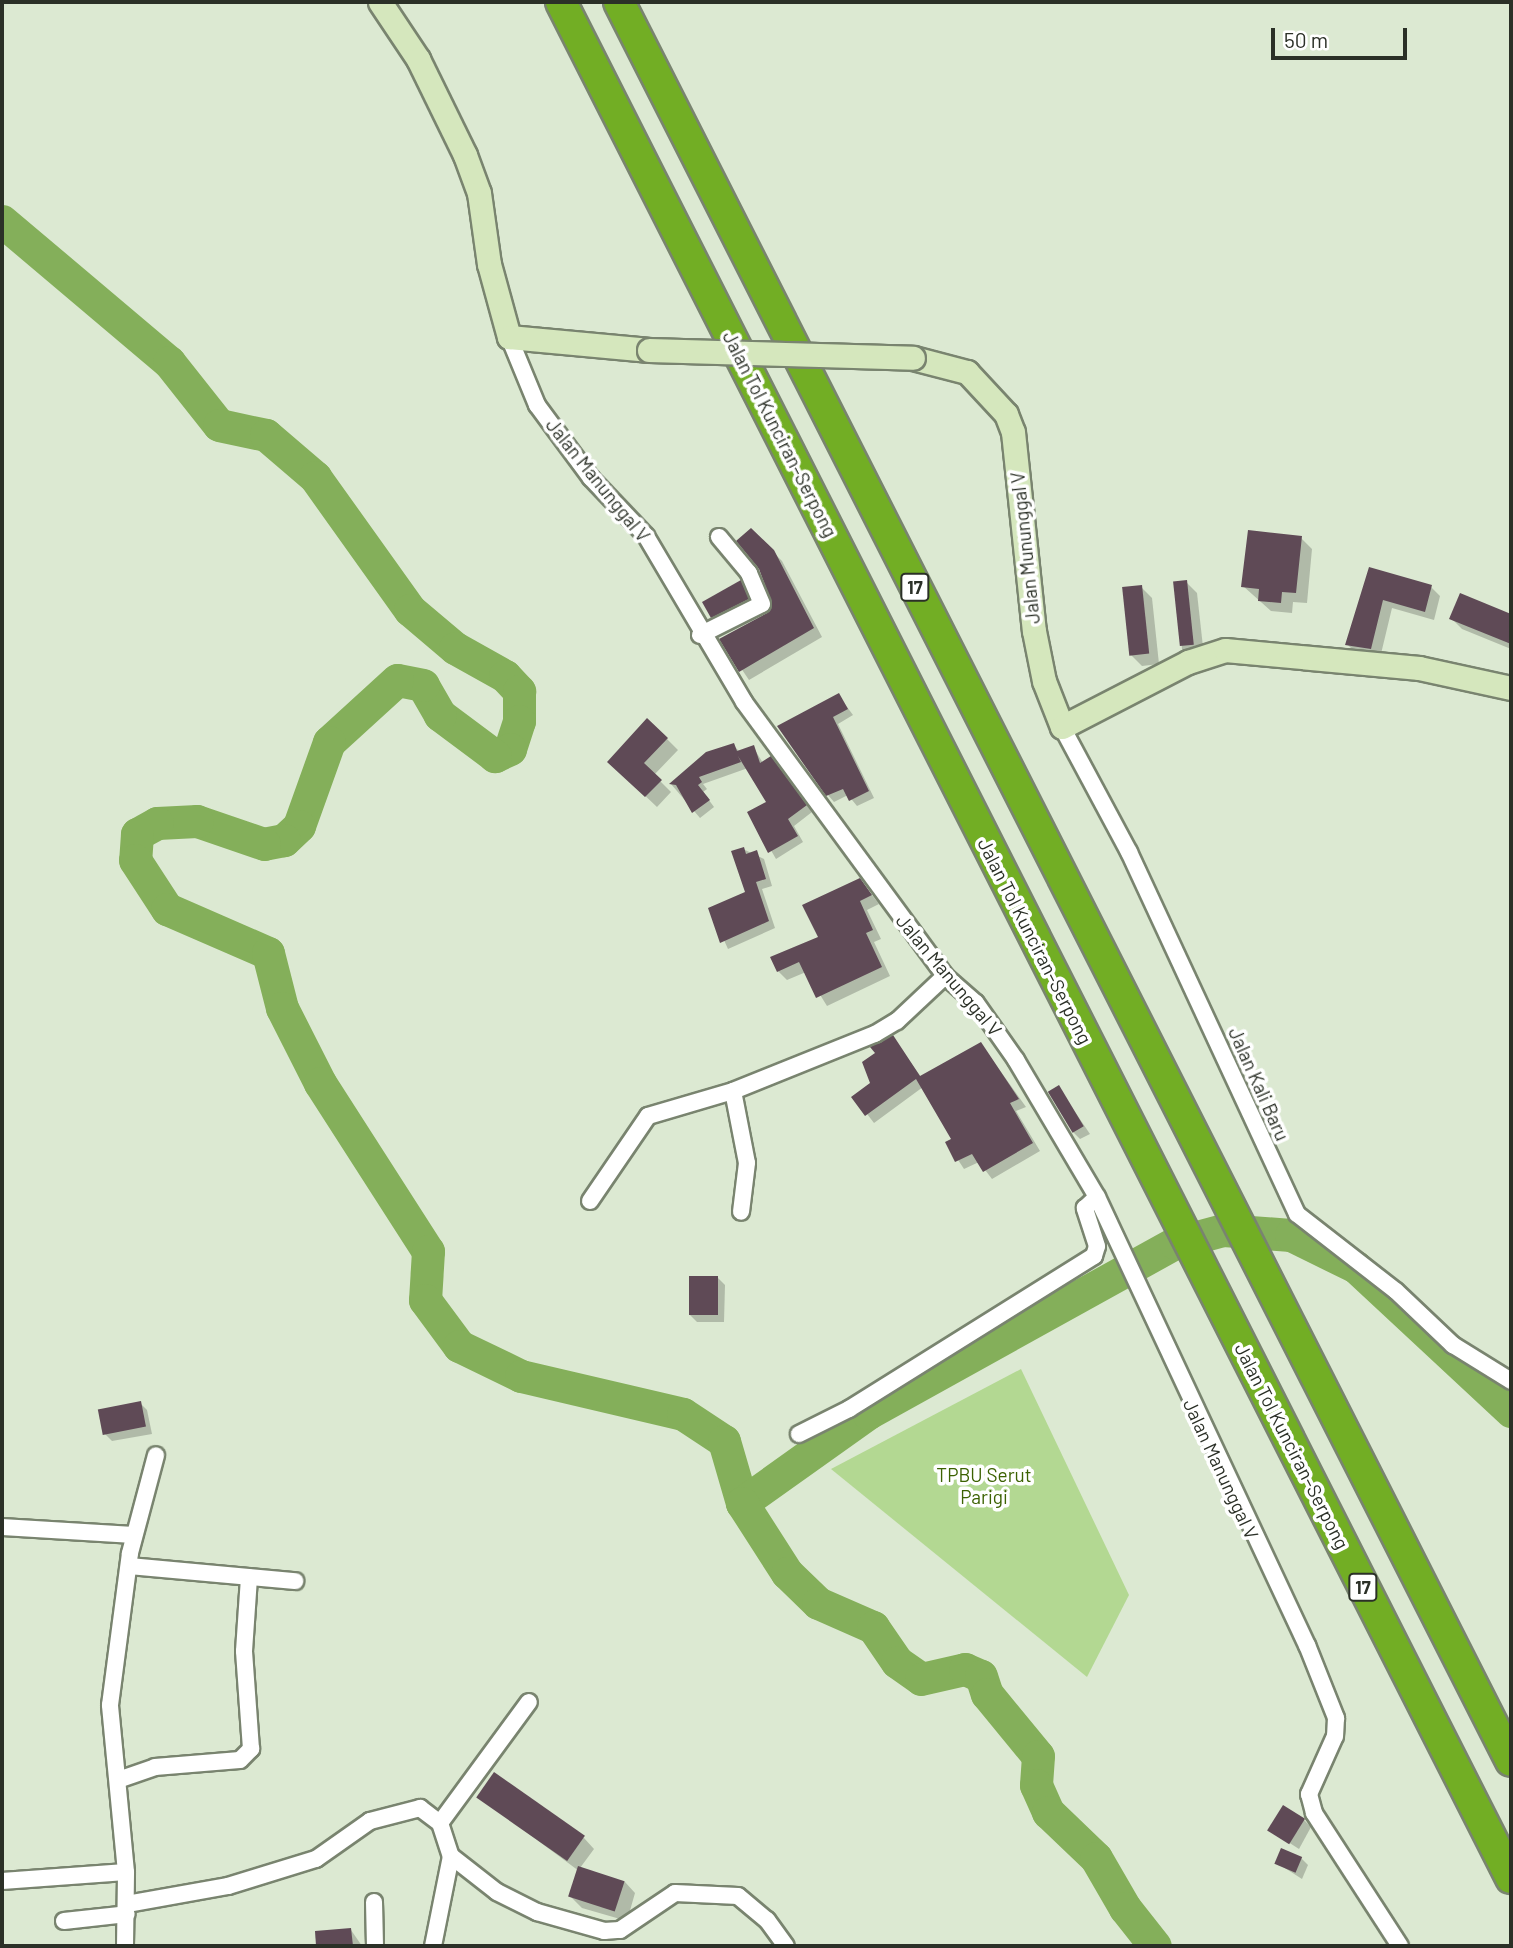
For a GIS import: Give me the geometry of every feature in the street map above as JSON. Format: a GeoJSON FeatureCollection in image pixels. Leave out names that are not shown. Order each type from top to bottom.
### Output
{"type":"FeatureCollection","features":[{"type":"Feature","properties":{"kind":"highway"},"geometry":{"type":"LineString","coordinates":[[552,2],[602,79]]}},
{"type":"Feature","properties":{"kind":"highway","name":"Jalan Tol Kunciran–Serpong"},"geometry":{"type":"LineString","coordinates":[[561,2],[1511,1878]]}},
{"type":"Feature","properties":{"kind":"highway","name":"17"},"geometry":{"type":"LineString","coordinates":[[619,2],[1511,1761]]}},
{"type":"Feature","properties":{"kind":"street","name":"Jalan Manunggal V"},"geometry":{"type":"LineString","coordinates":[[380,2],[418,59],[465,155],[479,193],[489,264],[509,337],[537,405],[591,478],[646,536],[701,635],[836,831],[945,976],[976,1003],[1016,1060],[1109,1219],[1145,1304],[1307,1645],[1336,1718],[1335,1736],[1309,1794],[1314,1813],[1399,1946]]}},
{"type":"Feature","properties":{"kind":"street","name":"Jalan Mununggal V"},"geometry":{"type":"LineString","coordinates":[[509,337],[649,350],[913,358],[967,372],[1006,414],[1013,432],[1034,631],[1044,681],[1062,727]]}},
{"type":"Feature","properties":{"kind":"street"},"geometry":{"type":"LineString","coordinates":[[701,635],[762,604],[749,573],[719,537]]}},
{"type":"Feature","properties":{"kind":"street"},"geometry":{"type":"LineString","coordinates":[[1062,727],[1188,662],[1225,650],[1419,668],[1511,688]]}},
{"type":"Feature","properties":{"kind":"street","name":"Jalan Kali Baru"},"geometry":{"type":"LineString","coordinates":[[1062,727],[1129,852],[1297,1214],[1396,1291],[1453,1345],[1511,1381]]}},
{"type":"Feature","properties":{"kind":"street"},"geometry":{"type":"LineString","coordinates":[[590,1201],[648,1116],[733,1091],[875,1034],[897,1021],[945,976]]}},
{"type":"Feature","properties":{"kind":"street"},"geometry":{"type":"LineString","coordinates":[[733,1091],[747,1163],[741,1212]]}},
{"type":"Feature","properties":{"kind":"street"},"geometry":{"type":"LineString","coordinates":[[799,1434],[849,1409],[1094,1256],[1097,1246],[1085,1208],[1097,1197]]}},
{"type":"Feature","properties":{"kind":"street"},"geometry":{"type":"LineString","coordinates":[[125,1946],[126,1872],[110,1705],[134,1535],[156,1455]]}},
{"type":"Feature","properties":{"kind":"street"},"geometry":{"type":"LineString","coordinates":[[2,1527],[134,1535]]}},
{"type":"Feature","properties":{"kind":"street"},"geometry":{"type":"LineString","coordinates":[[129,1566],[295,1581]]}},
{"type":"Feature","properties":{"kind":"street"},"geometry":{"type":"LineString","coordinates":[[118,1780],[155,1766],[240,1759],[251,1749],[244,1651],[249,1577]]}},
{"type":"Feature","properties":{"kind":"street"},"geometry":{"type":"LineString","coordinates":[[440,1823],[529,1702]]}},
{"type":"Feature","properties":{"kind":"street"},"geometry":{"type":"LineString","coordinates":[[64,1921],[228,1885],[316,1859],[359,1827],[414,1807],[440,1823],[451,1856],[433,1946]]}},
{"type":"Feature","properties":{"kind":"street"},"geometry":{"type":"LineString","coordinates":[[451,1856],[517,1902],[604,1931],[620,1930],[675,1893],[738,1896],[767,1920],[786,1946]]}},
{"type":"Feature","properties":{"kind":"street"},"geometry":{"type":"LineString","coordinates":[[2,1881],[126,1872]]}},
{"type":"Feature","properties":{"kind":"street"},"geometry":{"type":"LineString","coordinates":[[374,1902],[375,1946]]}},
{"type":"Feature","properties":{"kind":"green space","name":"TPBU Serut Parigi"},"geometry":{"type":"Polygon","coordinates":[[[1021,1369],[1129,1595],[1087,1677],[831,1469],[1021,1369]]]}},
{"type":"Feature","properties":{"kind":"building"},"geometry":{"type":"Polygon","coordinates":[[[751,528],[774,550],[814,628],[739,672],[719,639],[767,613],[772,604],[759,569],[736,541],[751,528]]]}},
{"type":"Feature","properties":{"kind":"building"},"geometry":{"type":"Polygon","coordinates":[[[1248,530],[1302,536],[1296,593],[1282,592],[1281,603],[1258,601],[1259,589],[1241,587],[1248,530]]]}},
{"type":"Feature","properties":{"kind":"building"},"geometry":{"type":"Polygon","coordinates":[[[1369,567],[1432,585],[1425,612],[1383,600],[1371,649],[1345,645],[1369,567]]]}},
{"type":"Feature","properties":{"kind":"building"},"geometry":{"type":"Polygon","coordinates":[[[741,580],[749,599],[711,618],[702,602],[741,580]]]}},
{"type":"Feature","properties":{"kind":"building"},"geometry":{"type":"Polygon","coordinates":[[[1187,580],[1194,645],[1180,646],[1173,581],[1187,580]]]}},
{"type":"Feature","properties":{"kind":"building"},"geometry":{"type":"Polygon","coordinates":[[[1142,585],[1149,654],[1129,656],[1122,587],[1142,585]]]}},
{"type":"Feature","properties":{"kind":"building"},"geometry":{"type":"Polygon","coordinates":[[[1460,593],[1511,614],[1511,644],[1449,619],[1460,593]]]}},
{"type":"Feature","properties":{"kind":"building"},"geometry":{"type":"Polygon","coordinates":[[[839,693],[848,709],[833,717],[869,791],[849,801],[843,789],[826,796],[777,726],[839,693]]]}},
{"type":"Feature","properties":{"kind":"building"},"geometry":{"type":"Polygon","coordinates":[[[647,718],[668,738],[644,763],[662,780],[645,797],[607,762],[647,718]]]}},
{"type":"Feature","properties":{"kind":"building"},"geometry":{"type":"Polygon","coordinates":[[[734,743],[737,751],[754,745],[760,763],[771,756],[807,805],[788,819],[798,836],[768,853],[747,812],[766,802],[738,756],[741,762],[699,777],[702,782],[698,785],[710,800],[692,813],[676,785],[669,784],[706,752],[734,743]]]}},
{"type":"Feature","properties":{"kind":"building"},"geometry":{"type":"Polygon","coordinates":[[[744,847],[746,854],[757,850],[766,879],[756,882],[769,921],[720,943],[708,908],[745,892],[731,851],[744,847]]]}},
{"type":"Feature","properties":{"kind":"building"},"geometry":{"type":"Polygon","coordinates":[[[860,878],[872,895],[860,901],[873,930],[866,933],[882,967],[816,998],[799,962],[777,972],[770,957],[818,937],[802,905],[860,878]]]}},
{"type":"Feature","properties":{"kind":"building"},"geometry":{"type":"Polygon","coordinates":[[[893,1035],[920,1076],[981,1042],[1019,1099],[1010,1103],[1033,1143],[983,1172],[972,1154],[955,1162],[945,1142],[951,1139],[916,1079],[865,1116],[851,1097],[870,1083],[862,1062],[875,1053],[870,1047],[893,1035]]]}},
{"type":"Feature","properties":{"kind":"building"},"geometry":{"type":"Polygon","coordinates":[[[1059,1085],[1084,1126],[1073,1133],[1048,1092],[1059,1085]]]}},
{"type":"Feature","properties":{"kind":"building"},"geometry":{"type":"Polygon","coordinates":[[[689,1276],[718,1276],[718,1315],[689,1315],[689,1276]]]}},
{"type":"Feature","properties":{"kind":"building"},"geometry":{"type":"Polygon","coordinates":[[[141,1401],[146,1427],[103,1435],[98,1409],[141,1401]]]}},
{"type":"Feature","properties":{"kind":"building"},"geometry":{"type":"Polygon","coordinates":[[[494,1772],[585,1836],[567,1861],[476,1797],[494,1772]]]}},
{"type":"Feature","properties":{"kind":"building"},"geometry":{"type":"Polygon","coordinates":[[[1283,1805],[1305,1819],[1289,1844],[1267,1830],[1283,1805]]]}},
{"type":"Feature","properties":{"kind":"building"},"geometry":{"type":"Polygon","coordinates":[[[1281,1848],[1302,1857],[1296,1873],[1274,1864],[1281,1848]]]}},
{"type":"Feature","properties":{"kind":"building"},"geometry":{"type":"Polygon","coordinates":[[[578,1866],[625,1881],[615,1912],[568,1896],[578,1866]]]}},
{"type":"Feature","properties":{"kind":"building"},"geometry":{"type":"Polygon","coordinates":[[[351,1928],[353,1946],[316,1946],[315,1931],[351,1928]]]}},
{"type":"Feature","properties":{"kind":"waterway"},"geometry":{"type":"LineString","coordinates":[[2,221],[169,362],[219,425],[266,435],[315,477],[410,610],[455,648],[505,676],[519,691],[519,721],[510,749],[495,756],[440,715],[423,685],[397,680],[329,742],[299,826],[284,840],[264,844],[197,821],[157,823],[137,834],[135,860],[167,909],[268,953],[282,1008],[320,1083],[428,1251],[425,1300],[459,1346],[521,1376],[683,1414],[724,1441],[742,1503],[868,1413],[1175,1243],[1223,1230],[1291,1235],[1356,1267],[1511,1411]]}},
{"type":"Feature","properties":{"kind":"waterway"},"geometry":{"type":"LineString","coordinates":[[742,1503],[787,1573],[818,1603],[873,1627],[897,1662],[921,1679],[965,1669],[981,1676],[987,1694],[1038,1756],[1036,1785],[1048,1812],[1096,1858],[1125,1908],[1155,1946]]}}]}
